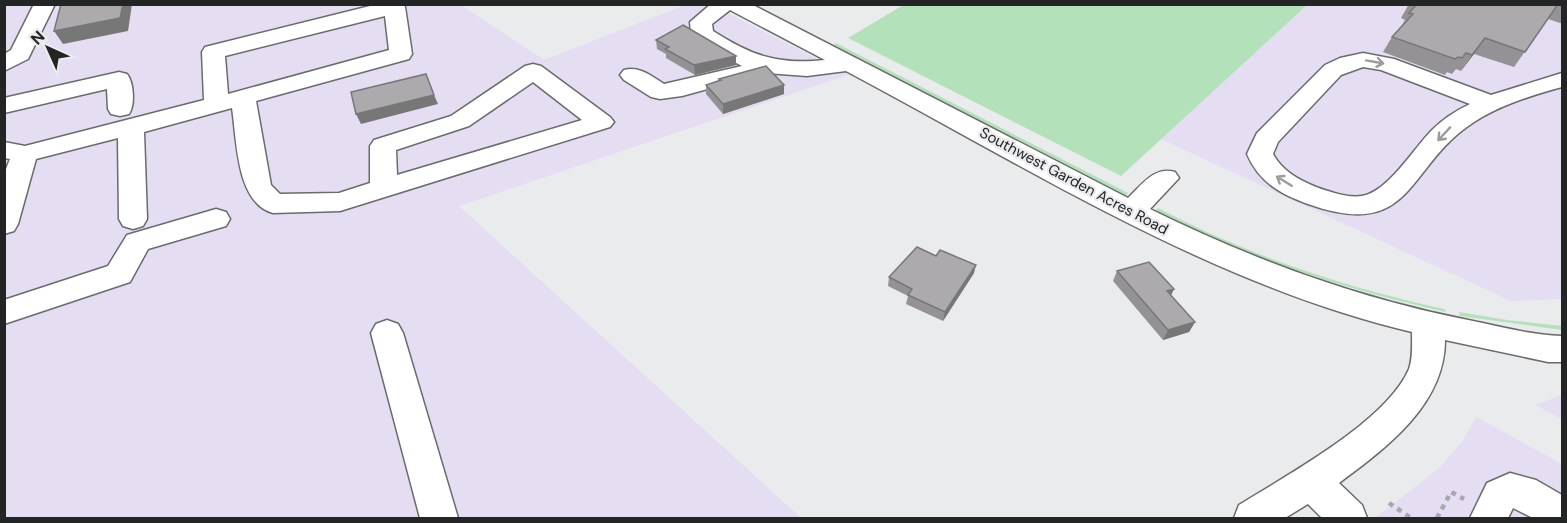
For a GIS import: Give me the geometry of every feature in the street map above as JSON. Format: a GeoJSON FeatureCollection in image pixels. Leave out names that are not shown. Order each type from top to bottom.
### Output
{"type":"FeatureCollection","features":[{"type":"Feature","properties":{"kind":"street"},"geometry":{"type":"LineString","coordinates":[[4,64],[20,54],[45,4]]}},
{"type":"Feature","properties":{"kind":"street"},"geometry":{"type":"LineString","coordinates":[[725,4],[701,22],[702,34],[724,50],[765,67],[795,71],[849,64]]}},
{"type":"Feature","properties":{"kind":"street","name":"Southwest Garden Acres Road"},"geometry":{"type":"LineString","coordinates":[[734,4],[1131,212],[1245,266],[1325,295],[1429,324],[1548,349],[1563,349]]}},
{"type":"Feature","properties":{"kind":"street"},"geometry":{"type":"LineString","coordinates":[[4,224],[15,152],[126,118],[216,104],[401,54],[394,7],[213,52],[216,104]]}},
{"type":"Feature","properties":{"kind":"street"},"geometry":{"type":"LineString","coordinates":[[1493,104],[1386,64],[1363,60],[1348,63],[1333,70],[1274,130],[1266,139],[1260,154],[1266,169],[1287,184],[1318,199],[1347,206],[1372,204],[1395,192],[1447,129],[1466,116],[1493,104],[1563,80]]}},
{"type":"Feature","properties":{"kind":"street"},"geometry":{"type":"LineString","coordinates":[[632,75],[660,92],[673,91],[765,67]]}},
{"type":"Feature","properties":{"kind":"street"},"geometry":{"type":"LineString","coordinates":[[243,97],[258,187],[273,204],[340,201],[384,188],[602,122],[533,71],[460,121],[383,146],[384,188]]}},
{"type":"Feature","properties":{"kind":"street"},"geometry":{"type":"LineString","coordinates":[[4,106],[119,79],[126,118],[133,219]]}},
{"type":"Feature","properties":{"kind":"street"},"geometry":{"type":"LineString","coordinates":[[1131,212],[1165,178]]}},
{"type":"Feature","properties":{"kind":"street"},"geometry":{"type":"LineString","coordinates":[[4,312],[119,274],[137,242],[216,219]]}},
{"type":"Feature","properties":{"kind":"street"},"geometry":{"type":"LineString","coordinates":[[1253,519],[1365,443],[1390,420],[1411,394],[1426,369],[1429,324]]}},
{"type":"Feature","properties":{"kind":"street"},"geometry":{"type":"LineString","coordinates":[[387,333],[439,519]]}},
{"type":"Feature","properties":{"kind":"street"},"geometry":{"type":"LineString","coordinates":[[1310,480],[1348,519]]}},
{"type":"Feature","properties":{"kind":"street"},"geometry":{"type":"LineString","coordinates":[[1488,519],[1500,495],[1510,490],[1523,492],[1563,515]]}},
{"type":"Feature","properties":{"kind":"path"},"geometry":{"type":"LineString","coordinates":[[1389,503],[1411,519]]}},
{"type":"Feature","properties":{"kind":"shaded area"},"geometry":{"type":"Polygon","coordinates":[[[4,5],[461,5],[544,60],[685,5],[712,5],[848,75],[459,206],[801,518],[5,518],[4,5]]]}},
{"type":"Feature","properties":{"kind":"shaded area"},"geometry":{"type":"Polygon","coordinates":[[[1307,5],[1562,5],[1562,299],[1511,301],[1161,139],[1307,5]]]}},
{"type":"Feature","properties":{"kind":"shaded area"},"geometry":{"type":"Polygon","coordinates":[[[1562,395],[1562,419],[1535,405],[1554,398],[1562,395]]]}},
{"type":"Feature","properties":{"kind":"shaded area"},"geometry":{"type":"Polygon","coordinates":[[[1476,417],[1562,464],[1562,518],[1375,518],[1438,469],[1461,443],[1476,417]]]}},
{"type":"Feature","properties":{"kind":"green space"},"geometry":{"type":"Polygon","coordinates":[[[905,4],[1307,5],[1121,176],[848,38],[905,4]]]}},
{"type":"Feature","properties":{"kind":"green space"},"geometry":{"type":"Polygon","coordinates":[[[836,43],[1128,193],[1126,196],[834,45],[836,43]]]}},
{"type":"Feature","properties":{"kind":"green space"},"geometry":{"type":"Polygon","coordinates":[[[1158,208],[1227,241],[1298,268],[1370,291],[1444,309],[1446,312],[1371,293],[1262,258],[1191,228],[1156,211],[1158,208]]]}},
{"type":"Feature","properties":{"kind":"green space"},"geometry":{"type":"Polygon","coordinates":[[[1459,312],[1562,326],[1562,330],[1460,316],[1459,312]]]}},
{"type":"Feature","properties":{"kind":"building"},"geometry":{"type":"Polygon","coordinates":[[[61,4],[123,4],[120,18],[54,31],[61,4]]]}},
{"type":"Feature","properties":{"kind":"building"},"geometry":{"type":"Polygon","coordinates":[[[1414,4],[1558,4],[1525,52],[1485,38],[1472,55],[1466,53],[1462,58],[1455,59],[1392,37],[1413,14],[1409,13],[1416,5],[1414,4]]]}},
{"type":"Feature","properties":{"kind":"building"},"geometry":{"type":"Polygon","coordinates":[[[683,25],[736,56],[694,65],[665,49],[669,47],[656,40],[683,25]]]}},
{"type":"Feature","properties":{"kind":"building"},"geometry":{"type":"Polygon","coordinates":[[[766,66],[784,85],[723,104],[706,85],[721,80],[719,79],[766,66]]]}},
{"type":"Feature","properties":{"kind":"building"},"geometry":{"type":"Polygon","coordinates":[[[426,74],[434,95],[356,114],[351,92],[426,74]]]}},
{"type":"Feature","properties":{"kind":"building"},"geometry":{"type":"Polygon","coordinates":[[[917,247],[936,256],[940,250],[976,265],[945,312],[908,295],[912,289],[889,277],[917,247]]]}},
{"type":"Feature","properties":{"kind":"building"},"geometry":{"type":"Polygon","coordinates":[[[1149,262],[1174,289],[1167,291],[1195,322],[1168,330],[1117,271],[1149,262]]]}}]}
